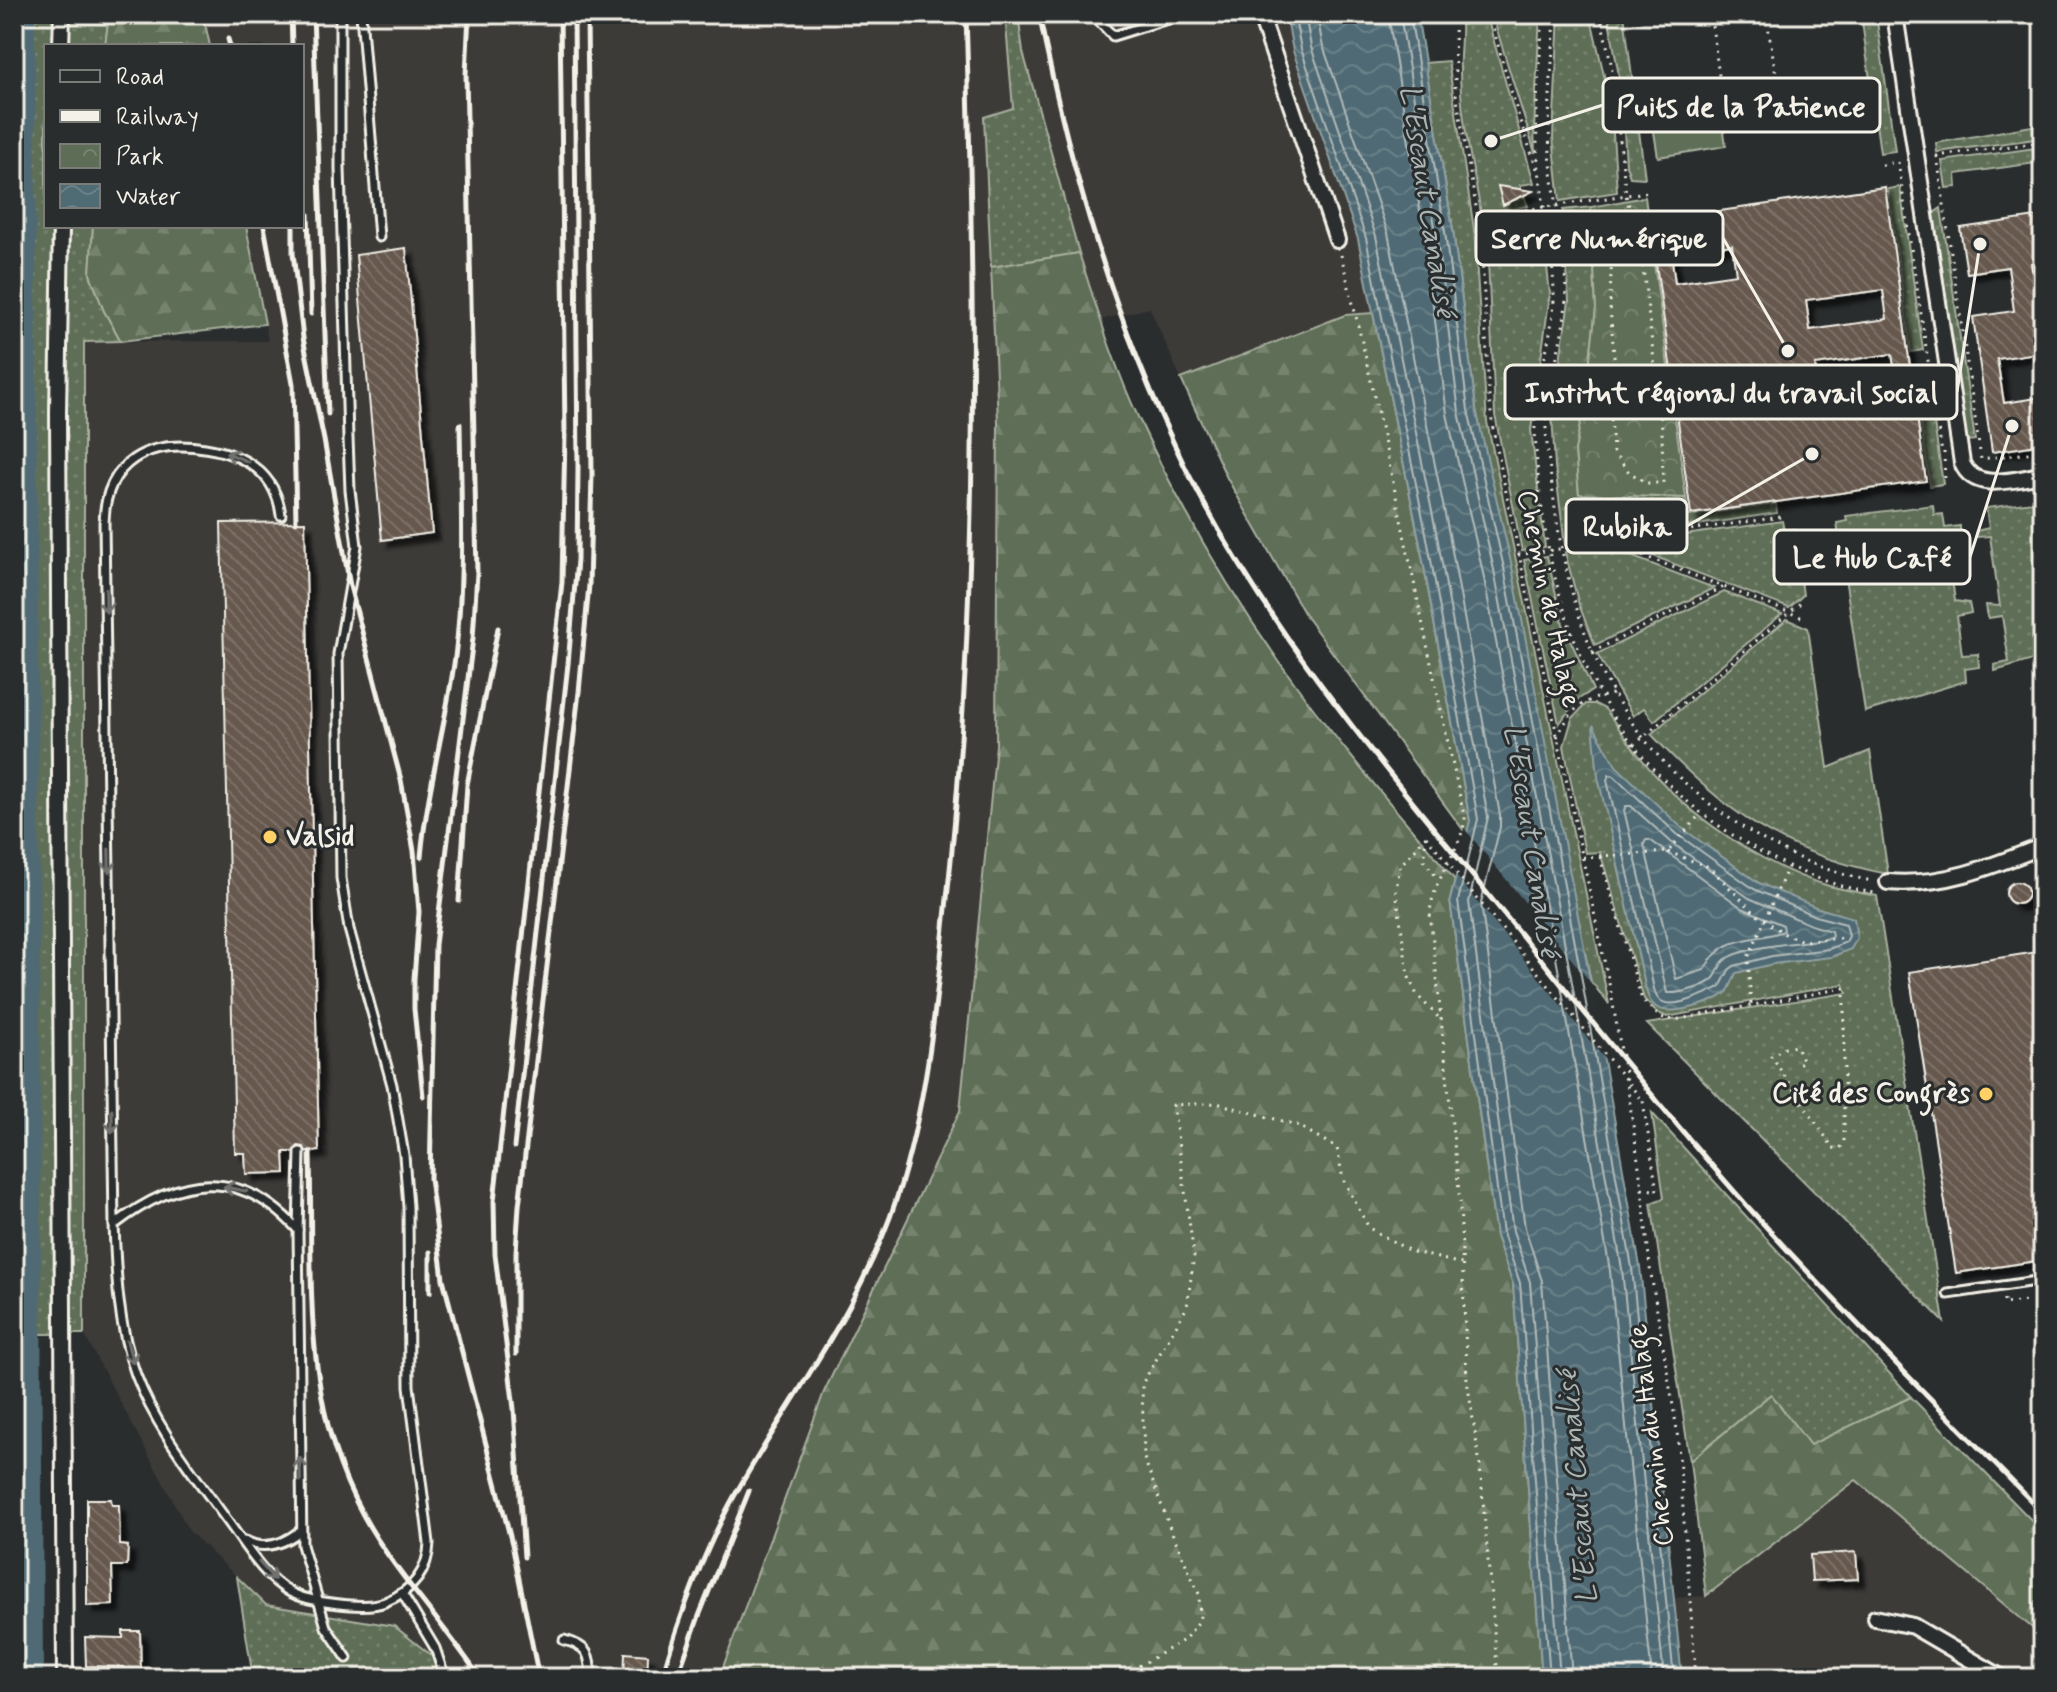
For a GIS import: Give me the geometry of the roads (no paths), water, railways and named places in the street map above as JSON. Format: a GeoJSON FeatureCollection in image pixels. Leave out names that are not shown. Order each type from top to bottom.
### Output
{"type":"FeatureCollection","features":[{"type":"Feature","properties":{"kind":"street"},"geometry":{"type":"LineString","coordinates":[[61,44],[62,14]]}},
{"type":"Feature","properties":{"kind":"street"},"geometry":{"type":"LineString","coordinates":[[1260,14],[1337,240]]}},
{"type":"Feature","properties":{"kind":"street"},"geometry":{"type":"LineString","coordinates":[[1895,14],[1964,470],[1972,478],[1985,482],[2043,475]]}},
{"type":"Feature","properties":{"kind":"street"},"geometry":{"type":"LineString","coordinates":[[61,228],[58,444],[65,1678]]}},
{"type":"Feature","properties":{"kind":"street"},"geometry":{"type":"LineString","coordinates":[[1887,888],[1941,880],[1988,867],[2043,846]]}},
{"type":"Feature","properties":{"kind":"street"},"geometry":{"type":"LineString","coordinates":[[1875,1618],[1921,1630],[2002,1678]]}},
{"type":"Feature","properties":{"kind":"lane"},"geometry":{"type":"LineString","coordinates":[[281,515],[275,490],[256,467],[232,454],[186,445],[156,448],[137,456],[121,469],[107,495],[104,523],[117,1295],[137,1377],[163,1429],[240,1538],[282,1586],[300,1596],[368,1606],[402,1593],[423,1571],[429,1543],[409,1386],[406,1174],[392,1085],[356,962],[341,878],[338,662],[341,627],[357,546],[350,490],[347,422],[340,14]]}},
{"type":"Feature","properties":{"kind":"lane"},"geometry":{"type":"LineString","coordinates":[[361,14],[379,237]]}},
{"type":"Feature","properties":{"kind":"lane"},"geometry":{"type":"LineString","coordinates":[[1092,14],[1113,36],[1184,14]]}},
{"type":"Feature","properties":{"kind":"lane"},"geometry":{"type":"LineString","coordinates":[[300,1152],[301,1530],[307,1568],[320,1599],[326,1627],[347,1658]]}},
{"type":"Feature","properties":{"kind":"lane"},"geometry":{"type":"LineString","coordinates":[[114,1225],[146,1202],[170,1192],[217,1186],[243,1190],[263,1198],[298,1230]]}},
{"type":"Feature","properties":{"kind":"lane"},"geometry":{"type":"LineString","coordinates":[[1948,1294],[2043,1280]]}},
{"type":"Feature","properties":{"kind":"lane"},"geometry":{"type":"LineString","coordinates":[[240,1538],[252,1544],[279,1544],[301,1530]]}},
{"type":"Feature","properties":{"kind":"lane"},"geometry":{"type":"LineString","coordinates":[[402,1593],[435,1648],[445,1678]]}},
{"type":"Feature","properties":{"kind":"lane"},"geometry":{"type":"LineString","coordinates":[[564,1640],[579,1644],[590,1658],[591,1678]]}},
{"type":"Feature","properties":{"kind":"water","name":"L'Escaut Canalisé"},"geometry":{"type":"Polygon","coordinates":[[[1286,14],[1417,14],[1453,230],[1476,409],[1512,567],[1589,974],[1640,1267],[1682,1678],[1542,1678],[1513,1284],[1496,1236],[1450,900],[1470,821],[1419,539],[1358,239],[1293,51],[1286,14]]]}},
{"type":"Feature","properties":{"kind":"water"},"geometry":{"type":"Polygon","coordinates":[[[1593,725],[1616,766],[1682,828],[1759,883],[1818,908],[1854,918],[1857,938],[1851,949],[1831,957],[1773,964],[1736,973],[1723,996],[1704,1004],[1671,1010],[1656,1007],[1645,986],[1598,777],[1593,725]]]}},
{"type":"Feature","properties":{"kind":"waterway"},"geometry":{"type":"LineString","coordinates":[[19,14],[27,1678]]}},
{"type":"Feature","properties":{"kind":"railway"},"geometry":{"type":"LineString","coordinates":[[291,14],[292,44]]}},
{"type":"Feature","properties":{"kind":"railway"},"geometry":{"type":"LineString","coordinates":[[313,14],[328,414]]}},
{"type":"Feature","properties":{"kind":"railway"},"geometry":{"type":"LineString","coordinates":[[469,14],[466,74],[477,573],[473,638],[435,945],[430,1178],[443,1279],[512,1544],[539,1678]]}},
{"type":"Feature","properties":{"kind":"railway"},"geometry":{"type":"LineString","coordinates":[[524,1557],[514,1409],[495,1254],[494,1201],[562,582],[565,434],[560,14]]}},
{"type":"Feature","properties":{"kind":"railway"},"geometry":{"type":"LineString","coordinates":[[514,1147],[577,560],[574,14]]}},
{"type":"Feature","properties":{"kind":"railway"},"geometry":{"type":"LineString","coordinates":[[516,1354],[519,1206],[589,585],[592,475],[587,14]]}},
{"type":"Feature","properties":{"kind":"railway"},"geometry":{"type":"LineString","coordinates":[[662,1678],[694,1583],[725,1513],[865,1275],[897,1197],[917,1122],[940,967],[958,780],[970,562],[972,343],[966,14]]}},
{"type":"Feature","properties":{"kind":"railway"},"geometry":{"type":"LineString","coordinates":[[1039,14],[1081,189],[1138,359],[1186,469],[1218,528],[1290,641],[1410,800],[1716,1171],[1821,1286],[2043,1513]]}},
{"type":"Feature","properties":{"kind":"railway"},"geometry":{"type":"LineString","coordinates":[[228,39],[229,44]]}},
{"type":"Feature","properties":{"kind":"railway"},"geometry":{"type":"LineString","coordinates":[[308,214],[311,314]]}},
{"type":"Feature","properties":{"kind":"railway"},"geometry":{"type":"LineString","coordinates":[[264,228],[293,384],[296,522]]}},
{"type":"Feature","properties":{"kind":"railway"},"geometry":{"type":"LineString","coordinates":[[293,228],[303,338],[350,586],[401,780],[414,851],[419,912],[414,1009],[423,1096]]}},
{"type":"Feature","properties":{"kind":"railway"},"geometry":{"type":"LineString","coordinates":[[421,857],[458,628],[462,540],[460,424]]}},
{"type":"Feature","properties":{"kind":"railway"},"geometry":{"type":"LineString","coordinates":[[459,901],[467,785],[498,628]]}},
{"type":"Feature","properties":{"kind":"railway"},"geometry":{"type":"LineString","coordinates":[[310,1152],[314,1338],[319,1383],[343,1472],[376,1537],[480,1678]]}},
{"type":"Feature","properties":{"kind":"railway"},"geometry":{"type":"LineString","coordinates":[[430,1252],[430,1292]]}},
{"type":"Feature","properties":{"kind":"railway"},"geometry":{"type":"LineString","coordinates":[[677,1678],[749,1491]]}},
{"type":"Feature","properties":{"kind":"place","name":"Puits de la Patience"},"geometry":{"type":"Point","coordinates":[1491,141]}},
{"type":"Feature","properties":{"kind":"place","name":"Institut régional du travail social"},"geometry":{"type":"Point","coordinates":[1980,244]}},
{"type":"Feature","properties":{"kind":"place","name":"Serre Numérique"},"geometry":{"type":"Point","coordinates":[1788,351]}},
{"type":"Feature","properties":{"kind":"place","name":"Le Hub Café"},"geometry":{"type":"Point","coordinates":[2012,426]}},
{"type":"Feature","properties":{"kind":"place","name":"Rubika"},"geometry":{"type":"Point","coordinates":[1812,454]}},
{"type":"Feature","properties":{"kind":"place","name":"Valsid"},"geometry":{"type":"Point","coordinates":[270,837]}},
{"type":"Feature","properties":{"kind":"place","name":"Cité des Congrès"},"geometry":{"type":"Point","coordinates":[1986,1094]}}]}
